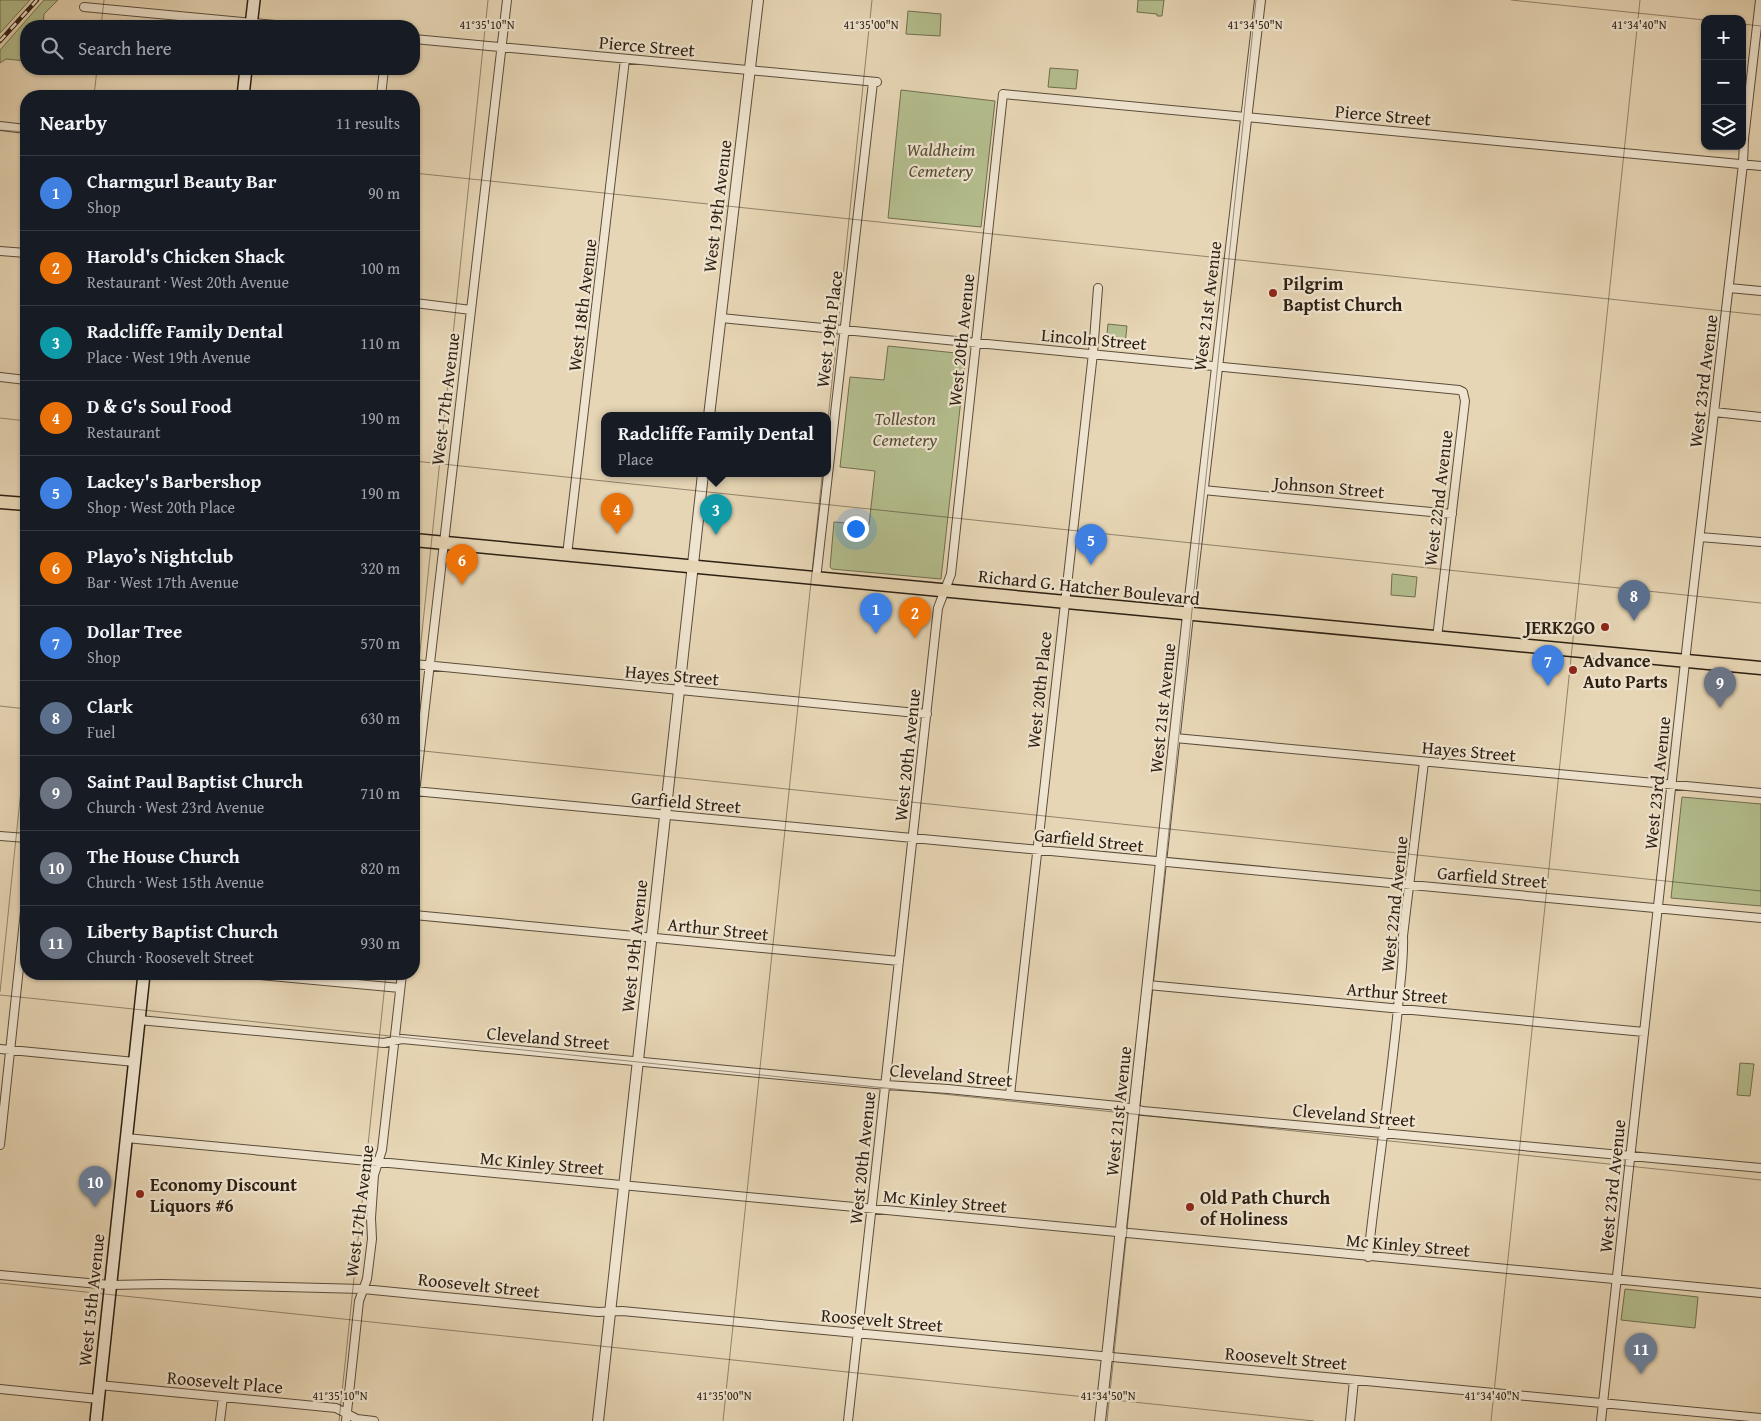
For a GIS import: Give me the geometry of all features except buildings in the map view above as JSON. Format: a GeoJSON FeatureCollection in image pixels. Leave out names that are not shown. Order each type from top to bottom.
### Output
{"type":"FeatureCollection","features":[{"type":"Feature","properties":{"kind":"main road"},"geometry":{"type":"LineString","coordinates":[[252,20],[254,0]]}},
{"type":"Feature","properties":{"kind":"main road"},"geometry":{"type":"LineString","coordinates":[[244,90],[245,75]]}},
{"type":"Feature","properties":{"kind":"main road"},"geometry":{"type":"LineString","coordinates":[[0,502],[20,504]]}},
{"type":"Feature","properties":{"kind":"main road","name":"Richard G. Hatcher Boulevard"},"geometry":{"type":"LineString","coordinates":[[420,541],[1761,668]]}},
{"type":"Feature","properties":{"kind":"main road","name":"West 15th Avenue"},"geometry":{"type":"LineString","coordinates":[[96,1421],[143,980]]}},
{"type":"Feature","properties":{"kind":"street","name":"West 17th Avenue"},"geometry":{"type":"LineString","coordinates":[[420,741],[506,0]]}},
{"type":"Feature","properties":{"kind":"street","name":"West 19th Avenue"},"geometry":{"type":"LineString","coordinates":[[709,412],[758,0]]}},
{"type":"Feature","properties":{"kind":"street","name":"West 21st Avenue"},"geometry":{"type":"LineString","coordinates":[[1100,1421],[1188,615],[1260,0]]}},
{"type":"Feature","properties":{"kind":"street","name":"West 23rd Avenue"},"geometry":{"type":"LineString","coordinates":[[1601,1421],[1685,661],[1743,164],[1744,139],[1758,40],[1760,0]]}},
{"type":"Feature","properties":{"kind":"street"},"geometry":{"type":"LineString","coordinates":[[84,7],[212,20]]}},
{"type":"Feature","properties":{"kind":"street","name":"Pierce Street"},"geometry":{"type":"LineString","coordinates":[[420,40],[875,82]]}},
{"type":"Feature","properties":{"kind":"street","name":"West 18th Avenue"},"geometry":{"type":"LineString","coordinates":[[567,555],[625,59]]}},
{"type":"Feature","properties":{"kind":"street"},"geometry":{"type":"LineString","coordinates":[[381,90],[383,75]]}},
{"type":"Feature","properties":{"kind":"street","name":"West 19th Place"},"geometry":{"type":"LineString","coordinates":[[831,446],[875,82]]}},
{"type":"Feature","properties":{"kind":"street","name":"Pierce Street"},"geometry":{"type":"LineString","coordinates":[[1003,94],[1761,166]]}},
{"type":"Feature","properties":{"kind":"street","name":"West 20th Avenue"},"geometry":{"type":"LineString","coordinates":[[848,1421],[938,608],[951,574],[1003,94]]}},
{"type":"Feature","properties":{"kind":"street"},"geometry":{"type":"LineString","coordinates":[[0,126],[20,128]]}},
{"type":"Feature","properties":{"kind":"street"},"geometry":{"type":"LineString","coordinates":[[0,251],[20,253]]}},
{"type":"Feature","properties":{"kind":"street","name":"West 20th Place"},"geometry":{"type":"LineString","coordinates":[[1010,1095],[1093,354],[1098,288]]}},
{"type":"Feature","properties":{"kind":"street"},"geometry":{"type":"LineString","coordinates":[[1729,288],[1761,291]]}},
{"type":"Feature","properties":{"kind":"street"},"geometry":{"type":"LineString","coordinates":[[420,304],[471,310]]}},
{"type":"Feature","properties":{"kind":"street","name":"Lincoln Street"},"geometry":{"type":"LineString","coordinates":[[721,318],[1454,388],[1463,392]]}},
{"type":"Feature","properties":{"kind":"street"},"geometry":{"type":"LineString","coordinates":[[0,378],[20,380]]}},
{"type":"Feature","properties":{"kind":"street","name":"West 22nd Avenue"},"geometry":{"type":"LineString","coordinates":[[1437,638],[1465,401],[1463,392]]}},
{"type":"Feature","properties":{"kind":"street"},"geometry":{"type":"LineString","coordinates":[[1714,412],[1761,417]]}},
{"type":"Feature","properties":{"kind":"street","name":"West 19th Avenue"},"geometry":{"type":"LineString","coordinates":[[598,1421],[702,477]]}},
{"type":"Feature","properties":{"kind":"street","name":"West 19th Place"},"geometry":{"type":"LineString","coordinates":[[816,579],[828,477]]}},
{"type":"Feature","properties":{"kind":"street","name":"Johnson Street"},"geometry":{"type":"LineString","coordinates":[[1203,490],[1452,514]]}},
{"type":"Feature","properties":{"kind":"street"},"geometry":{"type":"LineString","coordinates":[[1700,537],[1761,542]]}},
{"type":"Feature","properties":{"kind":"street","name":"Hayes Street"},"geometry":{"type":"LineString","coordinates":[[420,665],[927,714]]}},
{"type":"Feature","properties":{"kind":"street","name":"Hayes Street"},"geometry":{"type":"LineString","coordinates":[[1175,738],[1761,793]]}},
{"type":"Feature","properties":{"kind":"street","name":"West 22nd Avenue"},"geometry":{"type":"LineString","coordinates":[[1368,1256],[1395,1042],[1404,960],[1403,936],[1424,762]]}},
{"type":"Feature","properties":{"kind":"street","name":"Garfield Street"},"geometry":{"type":"LineString","coordinates":[[420,792],[1761,918]]}},
{"type":"Feature","properties":{"kind":"street"},"geometry":{"type":"LineString","coordinates":[[0,836],[20,838]]}},
{"type":"Feature","properties":{"kind":"street","name":"Arthur Street"},"geometry":{"type":"LineString","coordinates":[[420,916],[899,961]]}},
{"type":"Feature","properties":{"kind":"street"},"geometry":{"type":"LineString","coordinates":[[0,1145],[20,958]]}},
{"type":"Feature","properties":{"kind":"street"},"geometry":{"type":"LineString","coordinates":[[313,980],[400,988]]}},
{"type":"Feature","properties":{"kind":"street","name":"West 17th Avenue"},"geometry":{"type":"LineString","coordinates":[[347,1417],[359,1301],[367,1279],[372,1239],[371,1218],[374,1175],[382,1150],[401,980]]}},
{"type":"Feature","properties":{"kind":"street","name":"Arthur Street"},"geometry":{"type":"LineString","coordinates":[[1148,985],[1644,1032]]}},
{"type":"Feature","properties":{"kind":"street","name":"Cleveland Street"},"geometry":{"type":"LineString","coordinates":[[139,1020],[384,1042],[402,1039],[1010,1095],[1134,1109],[1761,1168]]}},
{"type":"Feature","properties":{"kind":"street"},"geometry":{"type":"LineString","coordinates":[[0,1049],[135,1062]]}},
{"type":"Feature","properties":{"kind":"street","name":"Mc Kinley Street"},"geometry":{"type":"LineString","coordinates":[[126,1138],[1761,1293]]}},
{"type":"Feature","properties":{"kind":"street","name":"Roosevelt Street"},"geometry":{"type":"LineString","coordinates":[[0,1275],[110,1285],[162,1284],[364,1289],[598,1312],[622,1310],[1761,1418]]}},
{"type":"Feature","properties":{"kind":"street"},"geometry":{"type":"LineString","coordinates":[[1350,1421],[1354,1380]]}},
{"type":"Feature","properties":{"kind":"street","name":"Roosevelt Place"},"geometry":{"type":"LineString","coordinates":[[99,1385],[336,1408],[347,1417],[374,1421]]}},
{"type":"Feature","properties":{"kind":"street"},"geometry":{"type":"LineString","coordinates":[[0,1389],[98,1399]]}},
{"type":"Feature","properties":{"kind":"street"},"geometry":{"type":"LineString","coordinates":[[220,1421],[223,1397]]}},
{"type":"Feature","properties":{"kind":"green space"},"geometry":{"type":"Polygon","coordinates":[[[0,0],[30,0],[0,33],[0,0]]]}},
{"type":"Feature","properties":{"kind":"green space"},"geometry":{"type":"Polygon","coordinates":[[[44,0],[58,0],[44,14],[44,20],[26,20],[44,0]]]}},
{"type":"Feature","properties":{"kind":"green space"},"geometry":{"type":"Polygon","coordinates":[[[1138,0],[1164,0],[1162,16],[1137,12],[1138,0]]]}},
{"type":"Feature","properties":{"kind":"green space"},"geometry":{"type":"Polygon","coordinates":[[[908,11],[941,14],[940,36],[906,34],[908,11]]]}},
{"type":"Feature","properties":{"kind":"green space"},"geometry":{"type":"Polygon","coordinates":[[[20,27],[20,60],[6,59],[0,63],[0,50],[20,27]]]}},
{"type":"Feature","properties":{"kind":"green space"},"geometry":{"type":"Polygon","coordinates":[[[1050,68],[1078,70],[1076,89],[1048,87],[1050,68]]]}},
{"type":"Feature","properties":{"kind":"green space","name":"Waldheim Cemetery"},"geometry":{"type":"Polygon","coordinates":[[[901,90],[995,101],[981,227],[888,218],[901,90]]]}},
{"type":"Feature","properties":{"kind":"green space"},"geometry":{"type":"Polygon","coordinates":[[[1108,324],[1127,326],[1125,345],[1106,343],[1108,324]]]}},
{"type":"Feature","properties":{"kind":"green space","name":"Tolleston Cemetery"},"geometry":{"type":"Polygon","coordinates":[[[888,346],[966,354],[941,579],[832,569],[830,567],[834,522],[869,525],[875,471],[840,467],[850,377],[884,380],[888,346]]]}},
{"type":"Feature","properties":{"kind":"green space"},"geometry":{"type":"Polygon","coordinates":[[[1392,574],[1417,577],[1415,597],[1391,595],[1392,574]]]}},
{"type":"Feature","properties":{"kind":"green space"},"geometry":{"type":"Polygon","coordinates":[[[1682,797],[1761,804],[1761,906],[1671,898],[1682,797]]]}},
{"type":"Feature","properties":{"kind":"green space"},"geometry":{"type":"Polygon","coordinates":[[[1740,1063],[1754,1064],[1750,1096],[1737,1095],[1740,1063]]]}},
{"type":"Feature","properties":{"kind":"green space"},"geometry":{"type":"Polygon","coordinates":[[[1625,1289],[1698,1297],[1695,1328],[1621,1320],[1625,1289]]]}},
{"type":"Feature","properties":{"kind":"railway"},"geometry":{"type":"LineString","coordinates":[[0,41],[37,0]]}},
{"type":"Feature","properties":{"kind":"place","name":"Pilgrim Baptist Church"},"geometry":{"type":"Point","coordinates":[1273,293]}},
{"type":"Feature","properties":{"kind":"place","name":"D & G's Soul Food"},"geometry":{"type":"Point","coordinates":[617,534]}},
{"type":"Feature","properties":{"kind":"place","name":"Radcliffe Family Dental"},"geometry":{"type":"Point","coordinates":[716,535]}},
{"type":"Feature","properties":{"kind":"place","name":"Lackey's Barbershop"},"geometry":{"type":"Point","coordinates":[1091,565]}},
{"type":"Feature","properties":{"kind":"place","name":"Playo’s Nightclub"},"geometry":{"type":"Point","coordinates":[462,585]}},
{"type":"Feature","properties":{"kind":"place","name":"Clark"},"geometry":{"type":"Point","coordinates":[1634,621]}},
{"type":"Feature","properties":{"kind":"place","name":"JERK2GO"},"geometry":{"type":"Point","coordinates":[1605,627]}},
{"type":"Feature","properties":{"kind":"place","name":"Charmgurl Beauty Bar"},"geometry":{"type":"Point","coordinates":[876,634]}},
{"type":"Feature","properties":{"kind":"place","name":"Harold's Chicken Shack"},"geometry":{"type":"Point","coordinates":[915,638]}},
{"type":"Feature","properties":{"kind":"place","name":"Advance Auto Parts"},"geometry":{"type":"Point","coordinates":[1573,670]}},
{"type":"Feature","properties":{"kind":"place","name":"Dollar Tree"},"geometry":{"type":"Point","coordinates":[1548,686]}},
{"type":"Feature","properties":{"kind":"place","name":"Saint Paul Baptist Church"},"geometry":{"type":"Point","coordinates":[1720,708]}},
{"type":"Feature","properties":{"kind":"place","name":"Economy Discount Liquors #6"},"geometry":{"type":"Point","coordinates":[140,1194]}},
{"type":"Feature","properties":{"kind":"place","name":"The House Church"},"geometry":{"type":"Point","coordinates":[95,1207]}},
{"type":"Feature","properties":{"kind":"place","name":"Old Path Church of Holiness"},"geometry":{"type":"Point","coordinates":[1190,1207]}},
{"type":"Feature","properties":{"kind":"place","name":"Liberty Baptist Church"},"geometry":{"type":"Point","coordinates":[1641,1374]}}]}
